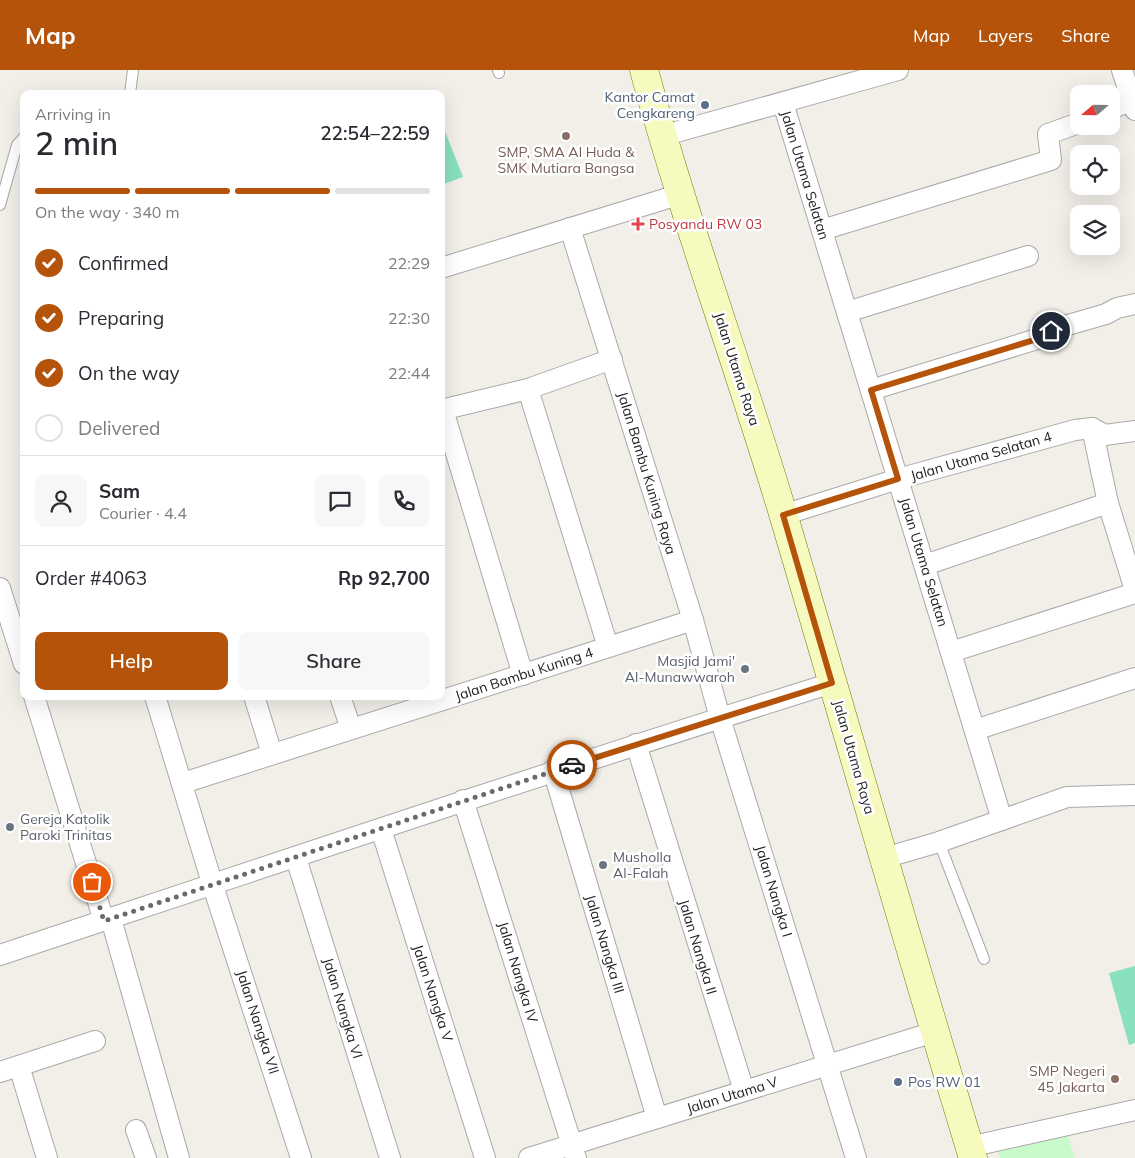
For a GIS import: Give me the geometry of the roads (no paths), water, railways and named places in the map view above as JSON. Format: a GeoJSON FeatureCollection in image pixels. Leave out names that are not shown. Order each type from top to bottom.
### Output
{"type":"FeatureCollection","features":[{"type":"Feature","properties":{"kind":"main road","name":"Jalan Utama Raya"},"geometry":{"type":"LineString","coordinates":[[644,70],[680,194],[791,512],[832,683],[971,1152]]}},
{"type":"Feature","properties":{"kind":"street"},"geometry":{"type":"LineString","coordinates":[[662,136],[898,70]]}},
{"type":"Feature","properties":{"kind":"street"},"geometry":{"type":"LineString","coordinates":[[1120,100],[1130,90]]}},
{"type":"Feature","properties":{"kind":"street","name":"Jalan Utama Selatan"},"geometry":{"type":"LineString","coordinates":[[783,103],[1002,820]]}},
{"type":"Feature","properties":{"kind":"street"},"geometry":{"type":"LineString","coordinates":[[822,230],[1051,160],[1048,134],[1070,126]]}},
{"type":"Feature","properties":{"kind":"street"},"geometry":{"type":"LineString","coordinates":[[445,267],[680,194]]}},
{"type":"Feature","properties":{"kind":"street","name":"Jalan Bambu Kuning Raya"},"geometry":{"type":"LineString","coordinates":[[570,228],[693,620],[720,718]]}},
{"type":"Feature","properties":{"kind":"street"},"geometry":{"type":"LineString","coordinates":[[847,312],[1028,256]]}},
{"type":"Feature","properties":{"kind":"street"},"geometry":{"type":"LineString","coordinates":[[871,390],[1047,336],[1054,330],[1106,314],[1117,308],[1135,304]]}},
{"type":"Feature","properties":{"kind":"street"},"geometry":{"type":"LineString","coordinates":[[445,409],[528,389],[612,359]]}},
{"type":"Feature","properties":{"kind":"street"},"geometry":{"type":"LineString","coordinates":[[528,389],[608,647]]}},
{"type":"Feature","properties":{"kind":"street"},"geometry":{"type":"LineString","coordinates":[[445,420],[522,674]]}},
{"type":"Feature","properties":{"kind":"street"},"geometry":{"type":"LineString","coordinates":[[951,652],[1135,592],[1108,503],[1092,428]]}},
{"type":"Feature","properties":{"kind":"street","name":"Jalan Utama Selatan 4"},"geometry":{"type":"LineString","coordinates":[[791,512],[898,479],[1075,430],[1092,428],[1105,435],[1135,431]]}},
{"type":"Feature","properties":{"kind":"street"},"geometry":{"type":"LineString","coordinates":[[924,565],[1108,503]]}},
{"type":"Feature","properties":{"kind":"street"},"geometry":{"type":"LineString","coordinates":[[0,588],[20,651]]}},
{"type":"Feature","properties":{"kind":"street","name":"Jalan Bambu Kuning 4"},"geometry":{"type":"LineString","coordinates":[[445,696],[522,674],[693,620]]}},
{"type":"Feature","properties":{"kind":"street"},"geometry":{"type":"LineString","coordinates":[[975,730],[1135,678]]}},
{"type":"Feature","properties":{"kind":"street"},"geometry":{"type":"LineString","coordinates":[[0,955],[213,886],[553,770],[832,683]]}},
{"type":"Feature","properties":{"kind":"street"},"geometry":{"type":"LineString","coordinates":[[35,700],[107,920],[179,1158]]}},
{"type":"Feature","properties":{"kind":"street","name":"Jalan Nangka VII"},"geometry":{"type":"LineString","coordinates":[[156,700],[213,886],[301,1158]]}},
{"type":"Feature","properties":{"kind":"street"},"geometry":{"type":"LineString","coordinates":[[255,700],[272,754]]}},
{"type":"Feature","properties":{"kind":"street"},"geometry":{"type":"LineString","coordinates":[[341,700],[351,729]]}},
{"type":"Feature","properties":{"kind":"street","name":"Jalan Bambu Kuning 4"},"geometry":{"type":"LineString","coordinates":[[183,783],[351,729],[431,700]]}},
{"type":"Feature","properties":{"kind":"street","name":"Jalan Nangka I"},"geometry":{"type":"LineString","coordinates":[[720,718],[856,1158]]}},
{"type":"Feature","properties":{"kind":"street","name":"Jalan Nangka II"},"geometry":{"type":"LineString","coordinates":[[636,744],[744,1091]]}},
{"type":"Feature","properties":{"kind":"street","name":"Jalan Nangka III"},"geometry":{"type":"LineString","coordinates":[[553,770],[657,1118]]}},
{"type":"Feature","properties":{"kind":"street"},"geometry":{"type":"LineString","coordinates":[[884,858],[939,842],[1068,798],[1135,795]]}},
{"type":"Feature","properties":{"kind":"street","name":"Jalan Nangka IV"},"geometry":{"type":"LineString","coordinates":[[464,800],[574,1151]]}},
{"type":"Feature","properties":{"kind":"street","name":"Jalan Nangka V"},"geometry":{"type":"LineString","coordinates":[[381,829],[485,1158]]}},
{"type":"Feature","properties":{"kind":"street","name":"Jalan Nangka VI"},"geometry":{"type":"LineString","coordinates":[[296,858],[390,1158]]}},
{"type":"Feature","properties":{"kind":"street","name":"Jalan Utama V"},"geometry":{"type":"LineString","coordinates":[[529,1158],[574,1151],[657,1118],[934,1032]]}},
{"type":"Feature","properties":{"kind":"street"},"geometry":{"type":"LineString","coordinates":[[0,1072],[95,1041]]}},
{"type":"Feature","properties":{"kind":"street"},"geometry":{"type":"LineString","coordinates":[[19,1066],[48,1158]]}},
{"type":"Feature","properties":{"kind":"street"},"geometry":{"type":"LineString","coordinates":[[971,1152],[1135,1110]]}},
{"type":"Feature","properties":{"kind":"street"},"geometry":{"type":"LineString","coordinates":[[136,1130],[146,1158]]}},
{"type":"Feature","properties":{"kind":"lane"},"geometry":{"type":"LineString","coordinates":[[130,90],[133,70]]}},
{"type":"Feature","properties":{"kind":"lane"},"geometry":{"type":"LineString","coordinates":[[0,205],[17,145],[20,142]]}},
{"type":"Feature","properties":{"kind":"lane"},"geometry":{"type":"LineString","coordinates":[[939,842],[984,959]]}},
{"type":"Feature","properties":{"kind":"place","name":"Kantor Camat Cengkareng"},"geometry":{"type":"Point","coordinates":[705,105]}},
{"type":"Feature","properties":{"kind":"place","name":"SMP, SMA Al Huda & SMK Mutiara Bangsa"},"geometry":{"type":"Point","coordinates":[566,136]}},
{"type":"Feature","properties":{"kind":"place","name":"Posyandu RW 03"},"geometry":{"type":"Point","coordinates":[638,224]}},
{"type":"Feature","properties":{"kind":"place","name":"Masjid Jami' Al-Munawwaroh"},"geometry":{"type":"Point","coordinates":[745,669]}},
{"type":"Feature","properties":{"kind":"place","name":"Gereja Katolik Paroki Trinitas"},"geometry":{"type":"Point","coordinates":[10,827]}},
{"type":"Feature","properties":{"kind":"place","name":"Musholla Al-Falah"},"geometry":{"type":"Point","coordinates":[603,865]}},
{"type":"Feature","properties":{"kind":"place","name":"SMP Negeri 45 Jakarta"},"geometry":{"type":"Point","coordinates":[1115,1079]}},
{"type":"Feature","properties":{"kind":"place","name":"Pos RW 01"},"geometry":{"type":"Point","coordinates":[898,1082]}}]}
